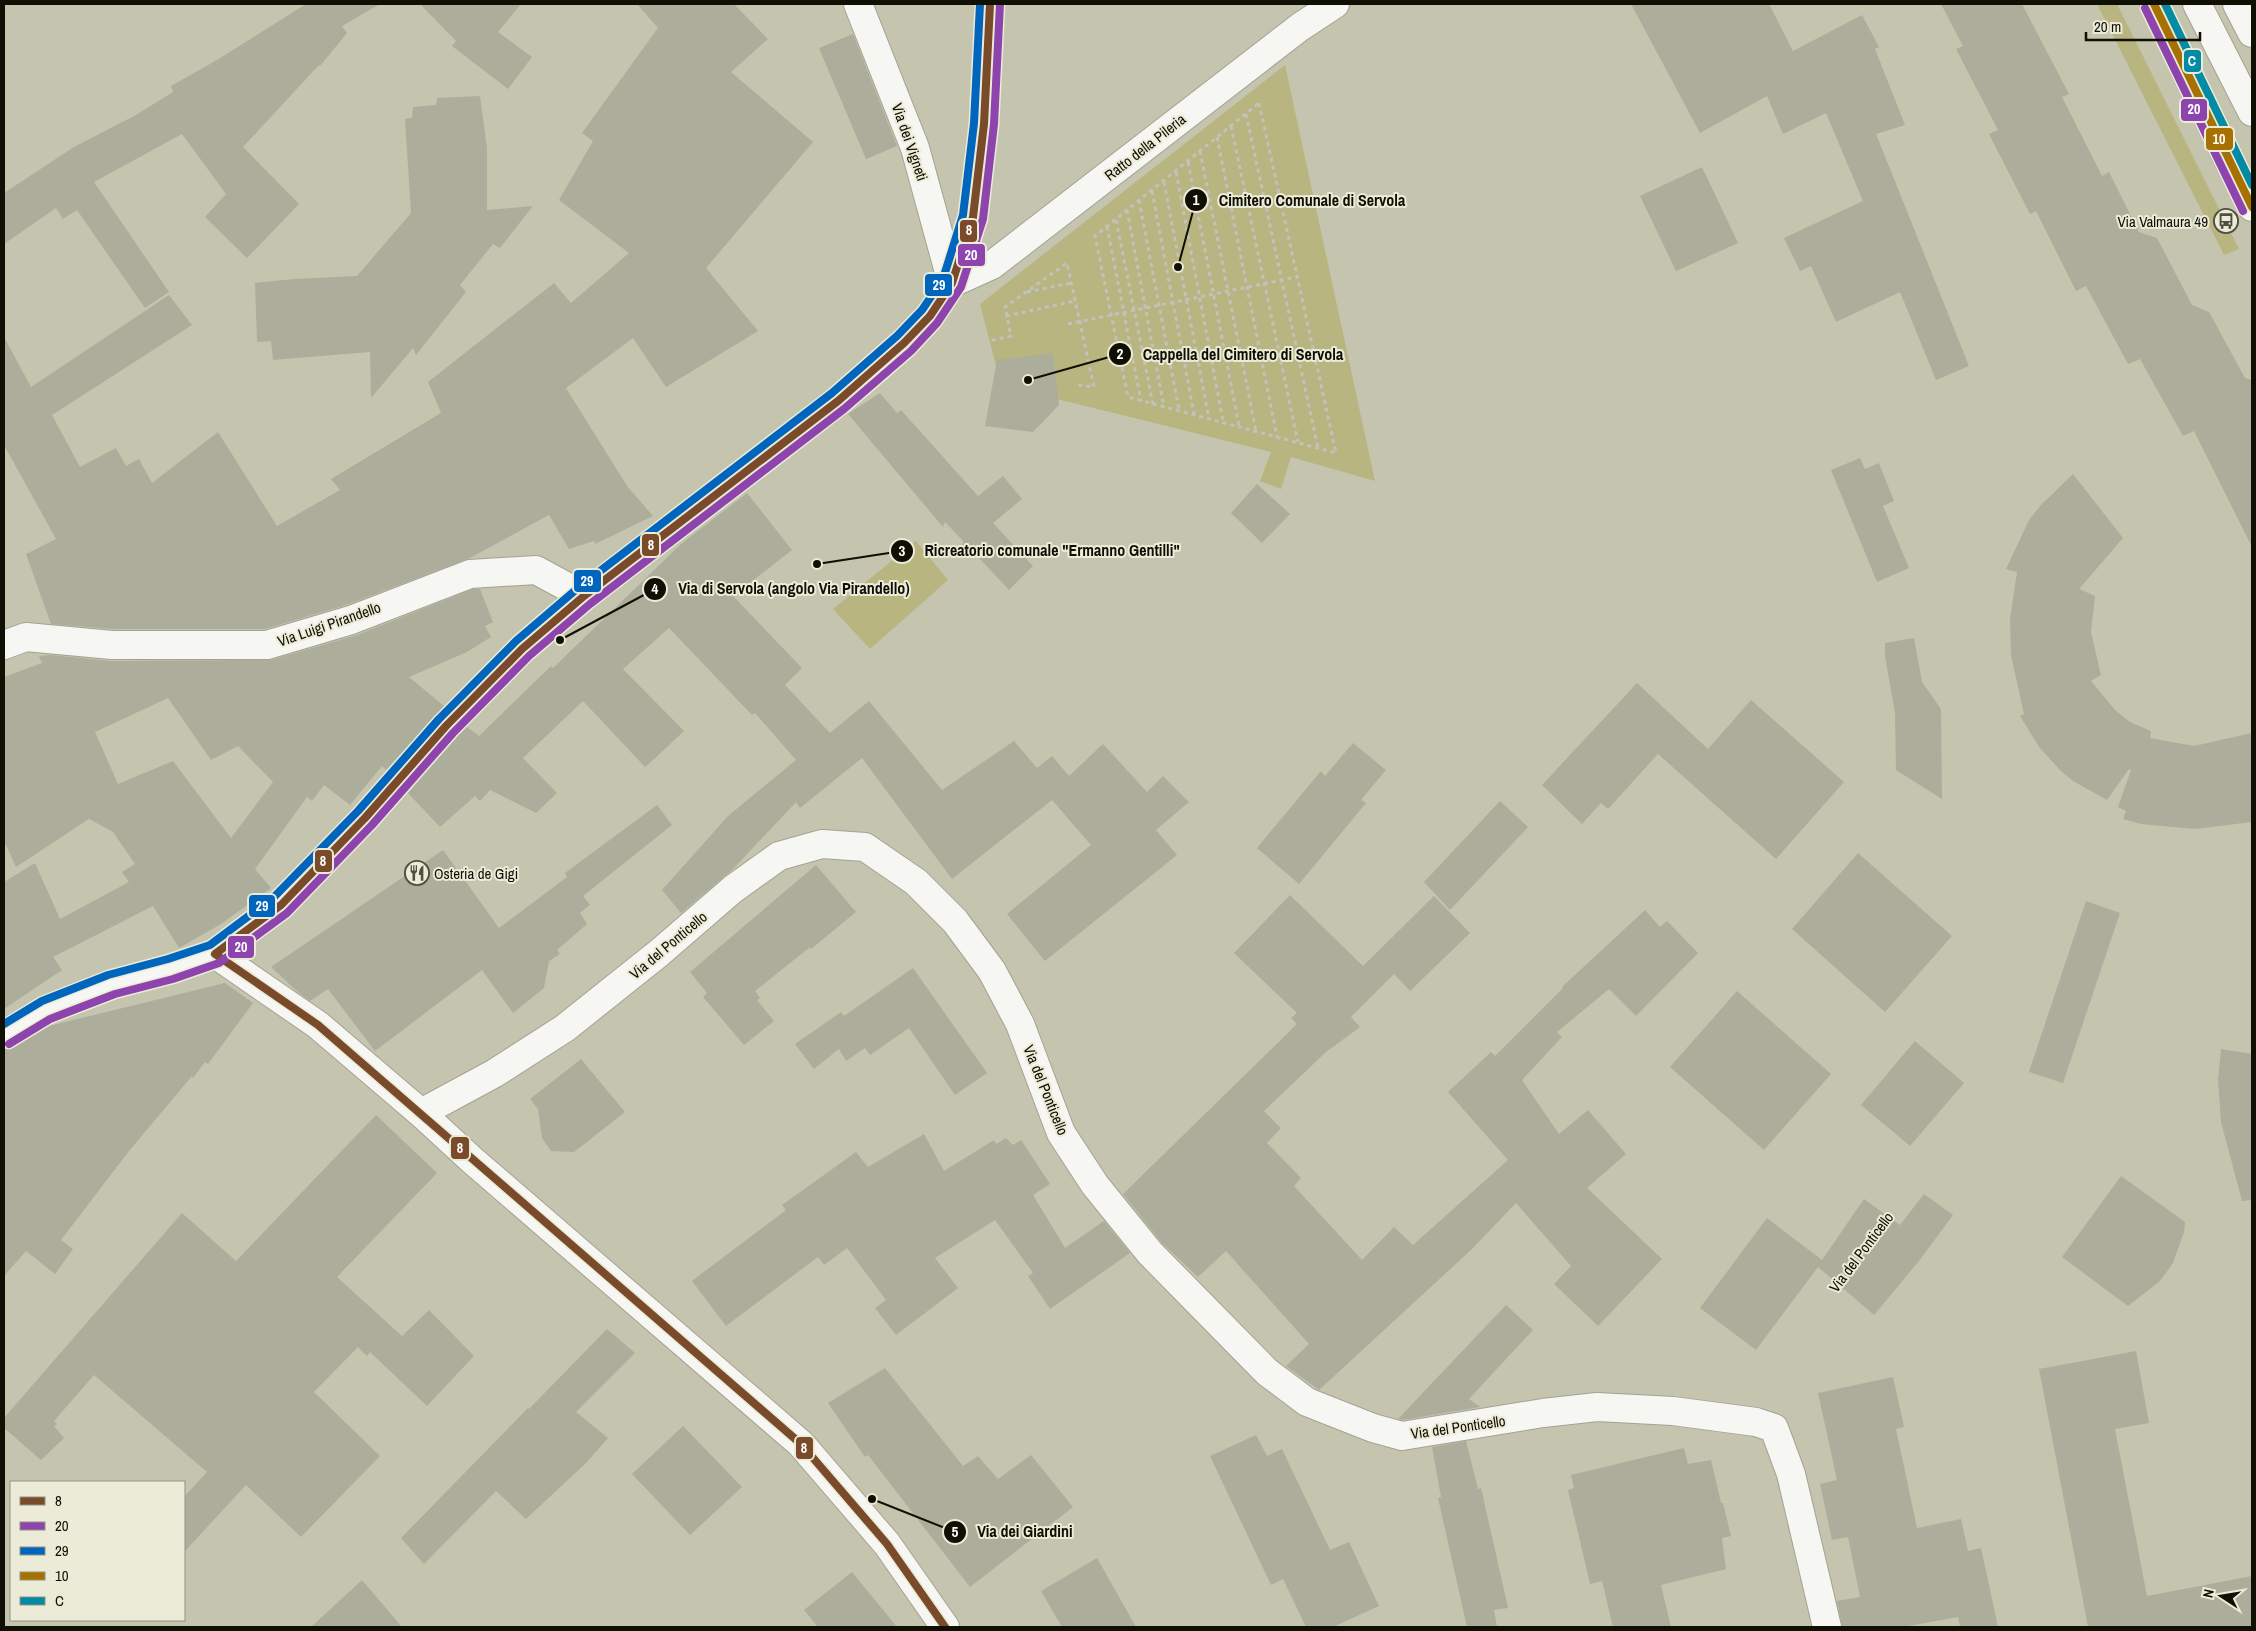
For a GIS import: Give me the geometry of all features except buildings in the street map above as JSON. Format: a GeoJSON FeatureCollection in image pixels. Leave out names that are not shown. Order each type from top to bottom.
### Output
{"type":"FeatureCollection","features":[{"type":"Feature","properties":{"kind":"main road","name":"Via dei Vigneti"},"geometry":{"type":"LineString","coordinates":[[858,4],[915,148],[952,283]]}},
{"type":"Feature","properties":{"kind":"main road"},"geometry":{"type":"LineString","coordinates":[[4,1034],[46,1010],[112,984],[171,969],[215,954],[281,905],[365,818],[446,726],[522,649],[584,596],[838,401],[904,343],[930,316],[952,283],[973,216],[984,124],[990,4]]}},
{"type":"Feature","properties":{"kind":"main road","name":"Ratto della Pileria"},"geometry":{"type":"LineString","coordinates":[[952,283],[992,265],[1300,27],[1335,4]]}},
{"type":"Feature","properties":{"kind":"main road"},"geometry":{"type":"LineString","coordinates":[[2154,4],[2252,207]]}},
{"type":"Feature","properties":{"kind":"main road"},"geometry":{"type":"LineString","coordinates":[[2197,4],[2252,112]]}},
{"type":"Feature","properties":{"kind":"main road"},"geometry":{"type":"LineString","coordinates":[[2237,4],[2252,33]]}},
{"type":"Feature","properties":{"kind":"main road","name":"Via Luigi Pirandello"},"geometry":{"type":"LineString","coordinates":[[4,645],[26,637],[112,644],[267,645],[351,620],[470,574],[536,570],[584,596]]}},
{"type":"Feature","properties":{"kind":"main road","name":"Via del Ponticello"},"geometry":{"type":"LineString","coordinates":[[421,1113],[496,1072],[565,1028],[659,953],[733,889],[779,856],[822,844],[865,847],[916,882],[955,921],[992,970],[1020,1024],[1061,1133],[1095,1185],[1157,1260],[1267,1372],[1307,1402],[1373,1428],[1402,1436],[1543,1413],[1597,1407],[1673,1411],[1756,1422],[1774,1428],[1791,1474],[1827,1627]]}},
{"type":"Feature","properties":{"kind":"main road"},"geometry":{"type":"LineString","coordinates":[[215,954],[318,1024],[472,1160],[801,1444],[887,1544],[945,1627]]}},
{"type":"Feature","properties":{"kind":"path"},"geometry":{"type":"LineString","coordinates":[[1259,102],[1336,453],[1128,398],[1095,236],[1246,114],[1259,102]]}},
{"type":"Feature","properties":{"kind":"path"},"geometry":{"type":"LineString","coordinates":[[1246,114],[1318,448]]}},
{"type":"Feature","properties":{"kind":"path"},"geometry":{"type":"LineString","coordinates":[[1231,126],[1298,442]]}},
{"type":"Feature","properties":{"kind":"path"},"geometry":{"type":"LineString","coordinates":[[1217,137],[1278,437]]}},
{"type":"Feature","properties":{"kind":"path"},"geometry":{"type":"LineString","coordinates":[[1200,151],[1256,431]]}},
{"type":"Feature","properties":{"kind":"path"},"geometry":{"type":"LineString","coordinates":[[1188,161],[1239,426]]}},
{"type":"Feature","properties":{"kind":"path"},"geometry":{"type":"LineString","coordinates":[[1176,171],[1223,422]]}},
{"type":"Feature","properties":{"kind":"path"},"geometry":{"type":"LineString","coordinates":[[1164,182],[1209,419]]}},
{"type":"Feature","properties":{"kind":"path"},"geometry":{"type":"LineString","coordinates":[[1152,191],[1194,414]]}},
{"type":"Feature","properties":{"kind":"path"},"geometry":{"type":"LineString","coordinates":[[1138,200],[1179,410]]}},
{"type":"Feature","properties":{"kind":"path"},"geometry":{"type":"LineString","coordinates":[[1127,210],[1164,407]]}},
{"type":"Feature","properties":{"kind":"path"},"geometry":{"type":"LineString","coordinates":[[1116,220],[1153,404]]}},
{"type":"Feature","properties":{"kind":"path"},"geometry":{"type":"LineString","coordinates":[[1107,226],[1141,401]]}},
{"type":"Feature","properties":{"kind":"path"},"geometry":{"type":"LineString","coordinates":[[984,342],[1011,336],[1005,307],[1067,263],[1094,387],[1078,385]]}},
{"type":"Feature","properties":{"kind":"path"},"geometry":{"type":"LineString","coordinates":[[1068,324],[1296,277]]}},
{"type":"Feature","properties":{"kind":"path"},"geometry":{"type":"LineString","coordinates":[[1024,293],[1071,283]]}},
{"type":"Feature","properties":{"kind":"path"},"geometry":{"type":"LineString","coordinates":[[1006,316],[1075,301]]}},
{"type":"Feature","properties":{"kind":"path","name":"Via del Ponticello"},"geometry":{"type":"LineString","coordinates":[[1756,1422],[1796,1348],[1836,1282],[1889,1214],[1988,1097]]}},
{"type":"Feature","properties":{"kind":"shaded area"},"geometry":{"type":"Polygon","coordinates":[[[2097,4],[2117,4],[2239,249],[2224,255],[2097,4]]]}},
{"type":"Feature","properties":{"kind":"shaded area"},"geometry":{"type":"Polygon","coordinates":[[[1285,65],[1375,481],[1291,457],[1281,489],[1260,481],[1271,452],[1001,385],[980,304],[1285,65]]]}},
{"type":"Feature","properties":{"kind":"shaded area"},"geometry":{"type":"Polygon","coordinates":[[[916,541],[948,580],[870,649],[833,609],[916,541]]]}},
{"type":"Feature","properties":{"kind":"transit line","name":"29"},"geometry":{"type":"LineString","coordinates":[[4,1024],[42,1001],[108,975],[168,959],[210,945],[274,897],[358,811],[439,719],[516,641],[578,588],[832,393],[897,336],[922,310],[943,279],[963,215],[974,123],[980,4]]}},
{"type":"Feature","properties":{"kind":"transit line","name":"8"},"geometry":{"type":"LineString","coordinates":[[945,1627],[887,1544],[801,1444],[318,1025],[215,954],[281,905],[365,818],[446,726],[522,649],[584,596],[838,401],[904,343],[930,316],[952,283],[973,217],[984,124],[990,4]]}},
{"type":"Feature","properties":{"kind":"transit line","name":"20"},"geometry":{"type":"LineString","coordinates":[[9,1044],[50,1019],[115,994],[173,979],[219,963],[287,913],[372,825],[453,733],[529,656],[590,604],[844,409],[911,351],[937,323],[961,287],[983,219],[994,124],[1000,4]]}},
{"type":"Feature","properties":{"kind":"transit line","name":"10"},"geometry":{"type":"LineString","coordinates":[[2154,4],[2252,207]]}},
{"type":"Feature","properties":{"kind":"transit line","name":"C"},"geometry":{"type":"LineString","coordinates":[[2165,4],[2252,185]]}},
{"type":"Feature","properties":{"kind":"transit line","name":"20"},"geometry":{"type":"LineString","coordinates":[[2145,8],[2243,211]]}},
{"type":"Feature","properties":{"kind":"place","name":"Via Valmaura 49"},"geometry":{"type":"Point","coordinates":[2226,221]}},
{"type":"Feature","properties":{"kind":"place","name":"Cimitero Comunale di Servola"},"geometry":{"type":"Point","coordinates":[1178,267]}},
{"type":"Feature","properties":{"kind":"place","name":"Cappella del Cimitero di Servola"},"geometry":{"type":"Point","coordinates":[1028,380]}},
{"type":"Feature","properties":{"kind":"place","name":"Ricreatorio comunale \"Ermanno Gentilli\""},"geometry":{"type":"Point","coordinates":[817,564]}},
{"type":"Feature","properties":{"kind":"place","name":"Via di Servola (angolo Via Pirandello)"},"geometry":{"type":"Point","coordinates":[560,640]}},
{"type":"Feature","properties":{"kind":"place","name":"Osteria de Gigi"},"geometry":{"type":"Point","coordinates":[417,873]}},
{"type":"Feature","properties":{"kind":"place","name":"Via dei Giardini"},"geometry":{"type":"Point","coordinates":[872,1499]}}]}
